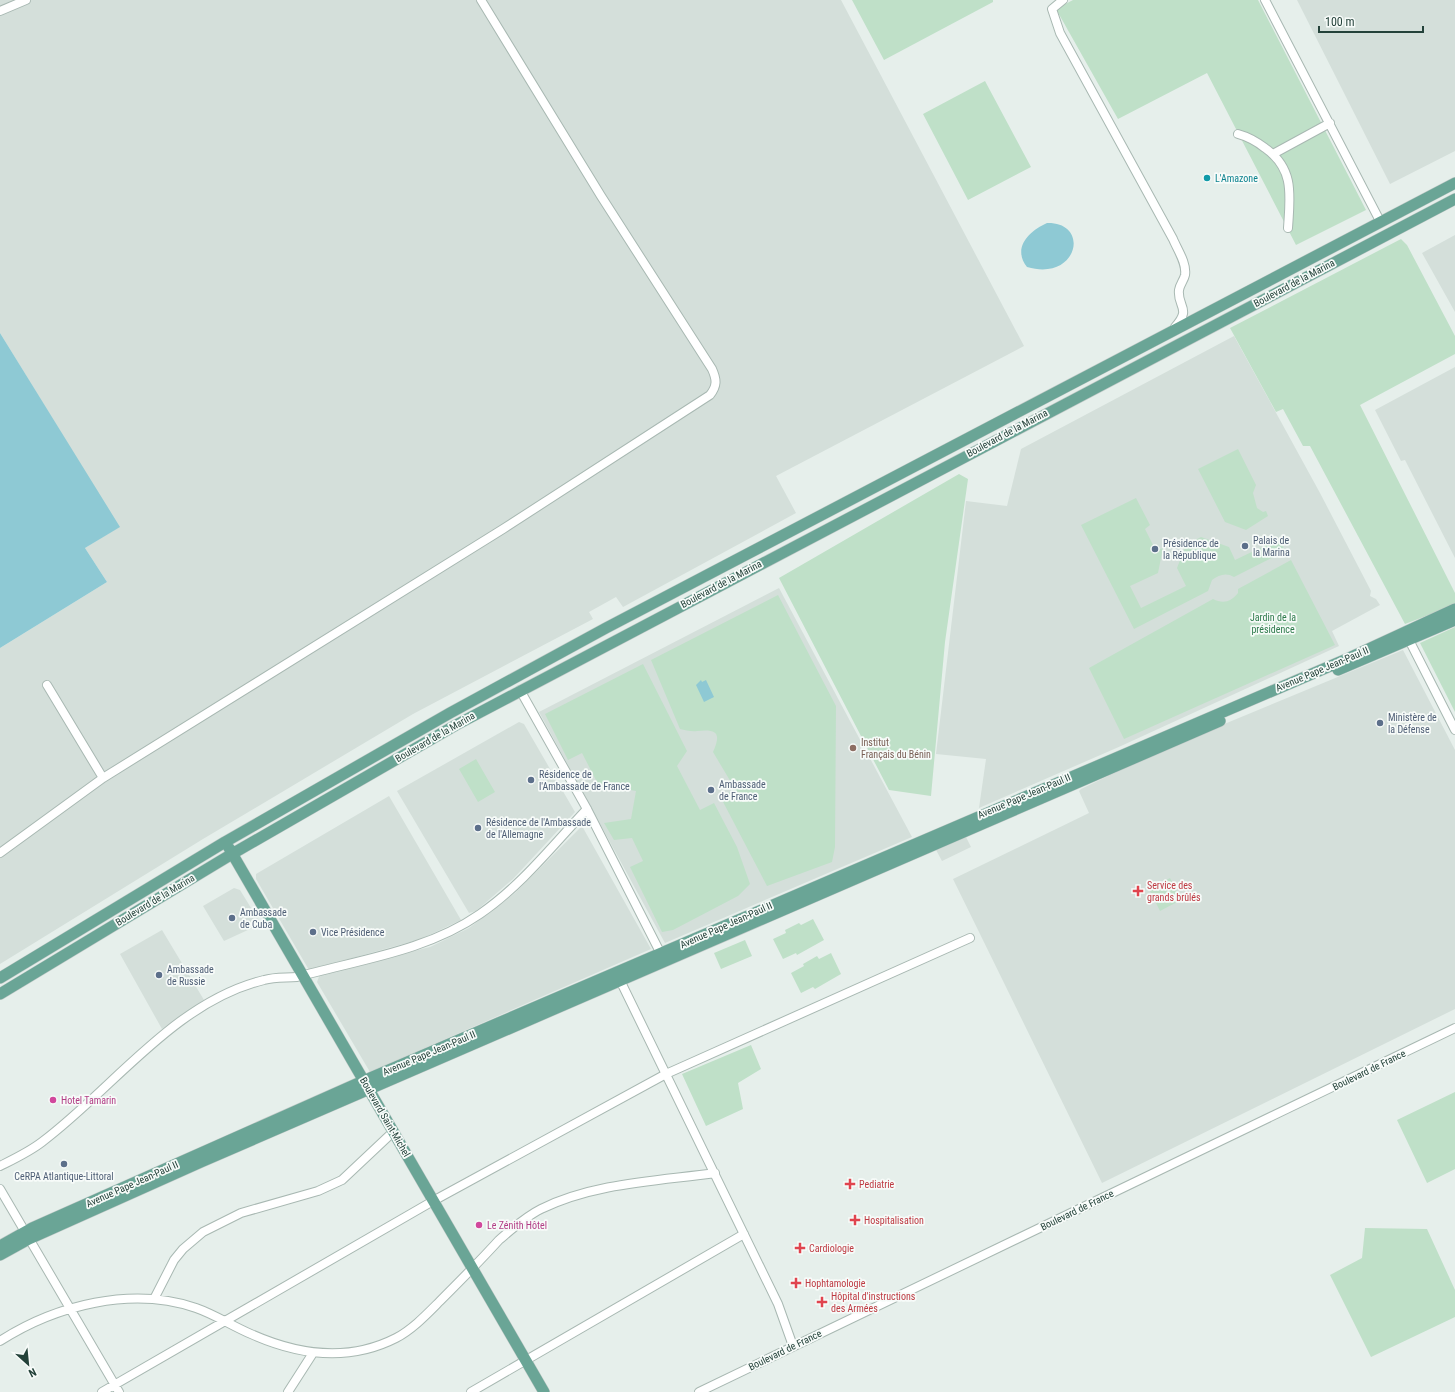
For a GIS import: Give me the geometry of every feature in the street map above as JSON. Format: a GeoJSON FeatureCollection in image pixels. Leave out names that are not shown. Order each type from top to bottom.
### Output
{"type":"FeatureCollection","features":[{"type":"Feature","properties":{"kind":"main road","name":"Boulevard de la Marina"},"geometry":{"type":"LineString","coordinates":[[0,978],[225,842],[450,713],[606,628],[977,435],[1380,221],[1455,183]]}},
{"type":"Feature","properties":{"kind":"main road","name":"Boulevard de la Marina"},"geometry":{"type":"LineString","coordinates":[[0,994],[232,854],[456,724],[1455,199]]}},
{"type":"Feature","properties":{"kind":"main road"},"geometry":{"type":"LineString","coordinates":[[1009,418],[1011,432]]}},
{"type":"Feature","properties":{"kind":"main road"},"geometry":{"type":"LineString","coordinates":[[977,435],[981,447]]}},
{"type":"Feature","properties":{"kind":"main road","name":"Avenue Pape Jean-Paul II"},"geometry":{"type":"LineString","coordinates":[[1407,636],[1455,609]]}},
{"type":"Feature","properties":{"kind":"main road","name":"Avenue Pape Jean-Paul II"},"geometry":{"type":"LineString","coordinates":[[0,1246],[366,1085],[1407,636],[1455,620]]}},
{"type":"Feature","properties":{"kind":"main road","name":"Avenue Pape Jean-Paul II"},"geometry":{"type":"LineString","coordinates":[[619,977],[661,954],[988,817]]}},
{"type":"Feature","properties":{"kind":"main road","name":"Boulevard Saint-Michel"},"geometry":{"type":"LineString","coordinates":[[225,842],[544,1392]]}},
{"type":"Feature","properties":{"kind":"main road"},"geometry":{"type":"LineString","coordinates":[[11,972],[18,983]]}},
{"type":"Feature","properties":{"kind":"main road","name":"Avenue Pape Jean-Paul II"},"geometry":{"type":"LineString","coordinates":[[0,1255],[27,1235]]}},
{"type":"Feature","properties":{"kind":"street"},"geometry":{"type":"LineString","coordinates":[[0,11],[26,0]]}},
{"type":"Feature","properties":{"kind":"street"},"geometry":{"type":"LineString","coordinates":[[0,853],[103,778],[484,541],[710,395],[714,390],[716,377],[712,369],[601,196],[481,0]]}},
{"type":"Feature","properties":{"kind":"street"},"geometry":{"type":"LineString","coordinates":[[1063,0],[1052,9],[1060,33],[1184,264],[1185,273],[1179,290],[1184,312],[1182,320],[1170,333]]}},
{"type":"Feature","properties":{"kind":"street"},"geometry":{"type":"LineString","coordinates":[[1265,0],[1380,221]]}},
{"type":"Feature","properties":{"kind":"street"},"geometry":{"type":"LineString","coordinates":[[1274,154],[1330,123]]}},
{"type":"Feature","properties":{"kind":"street"},"geometry":{"type":"LineString","coordinates":[[1238,134],[1252,138],[1274,154],[1285,168],[1289,183],[1288,228]]}},
{"type":"Feature","properties":{"kind":"street"},"geometry":{"type":"LineString","coordinates":[[1407,636],[1455,730]]}},
{"type":"Feature","properties":{"kind":"street"},"geometry":{"type":"LineString","coordinates":[[47,685],[103,778]]}},
{"type":"Feature","properties":{"kind":"street"},"geometry":{"type":"LineString","coordinates":[[520,690],[587,809],[661,954]]}},
{"type":"Feature","properties":{"kind":"street"},"geometry":{"type":"LineString","coordinates":[[0,1166],[26,1153],[48,1138],[163,1035],[202,1007],[254,982],[272,978],[302,976],[423,943],[447,934],[469,921],[490,907],[520,879],[587,809]]}},
{"type":"Feature","properties":{"kind":"street"},"geometry":{"type":"LineString","coordinates":[[102,1392],[117,1388],[226,1321],[433,1201],[666,1074],[970,938]]}},
{"type":"Feature","properties":{"kind":"street"},"geometry":{"type":"LineString","coordinates":[[619,977],[778,1304],[794,1346]]}},
{"type":"Feature","properties":{"kind":"street","name":"Boulevard de France"},"geometry":{"type":"LineString","coordinates":[[699,1392],[1455,1028]]}},
{"type":"Feature","properties":{"kind":"street"},"geometry":{"type":"LineString","coordinates":[[154,1299],[174,1260],[183,1249],[203,1232],[241,1213],[318,1191],[342,1180],[393,1132]]}},
{"type":"Feature","properties":{"kind":"street"},"geometry":{"type":"LineString","coordinates":[[0,1341],[32,1323],[71,1310],[121,1299],[154,1299],[196,1308],[266,1340],[313,1353],[356,1351],[378,1346],[398,1337],[423,1318],[514,1227],[540,1210],[559,1201],[617,1186],[714,1174]]}},
{"type":"Feature","properties":{"kind":"street"},"geometry":{"type":"LineString","coordinates":[[0,1189],[117,1388]]}},
{"type":"Feature","properties":{"kind":"street"},"geometry":{"type":"LineString","coordinates":[[471,1392],[744,1234]]}},
{"type":"Feature","properties":{"kind":"street"},"geometry":{"type":"LineString","coordinates":[[288,1392],[313,1353]]}},
{"type":"Feature","properties":{"kind":"shaded area"},"geometry":{"type":"Polygon","coordinates":[[[0,0],[841,0],[1024,346],[776,476],[796,513],[623,607],[616,597],[589,612],[593,619],[413,714],[203,839],[0,964],[0,648],[107,582],[85,548],[119,527],[0,333],[0,0]]]}},
{"type":"Feature","properties":{"kind":"shaded area"},"geometry":{"type":"Polygon","coordinates":[[[1297,0],[1455,0],[1455,151],[1390,184],[1297,0]]]}},
{"type":"Feature","properties":{"kind":"shaded area"},"geometry":{"type":"Polygon","coordinates":[[[1455,235],[1455,312],[1422,253],[1455,235]]]}},
{"type":"Feature","properties":{"kind":"shaded area","name":"Présidence de la République"},"geometry":{"type":"Polygon","coordinates":[[[1234,336],[1320,493],[1371,591],[1370,596],[1376,599],[1380,605],[1332,631],[1339,646],[1121,746],[979,808],[986,759],[936,754],[966,501],[1007,506],[1021,449],[1234,336]]]}},
{"type":"Feature","properties":{"kind":"shaded area"},"geometry":{"type":"Polygon","coordinates":[[[1455,367],[1455,558],[1405,460],[1401,461],[1375,410],[1455,367]]]}},
{"type":"Feature","properties":{"kind":"shaded area","name":"Ambassade de France"},"geometry":{"type":"Polygon","coordinates":[[[779,588],[912,837],[665,943],[539,712],[779,588]]]}},
{"type":"Feature","properties":{"kind":"shaded area"},"geometry":{"type":"Polygon","coordinates":[[[1403,650],[1455,750],[1455,1009],[1102,1183],[953,879],[1089,813],[1079,791],[1081,789],[1164,749],[1403,650]]]}},
{"type":"Feature","properties":{"kind":"shaded area"},"geometry":{"type":"Polygon","coordinates":[[[519,722],[524,724],[575,812],[513,879],[476,911],[469,913],[397,791],[519,722]]]}},
{"type":"Feature","properties":{"kind":"shaded area"},"geometry":{"type":"Polygon","coordinates":[[[389,796],[461,920],[421,939],[309,970],[256,879],[256,874],[389,796]]]}},
{"type":"Feature","properties":{"kind":"shaded area"},"geometry":{"type":"Polygon","coordinates":[[[582,826],[651,949],[370,1072],[317,982],[320,974],[430,947],[469,928],[515,893],[582,826]]]}},
{"type":"Feature","properties":{"kind":"shaded area"},"geometry":{"type":"Polygon","coordinates":[[[965,835],[971,847],[942,861],[935,848],[965,835]]]}},
{"type":"Feature","properties":{"kind":"shaded area"},"geometry":{"type":"Polygon","coordinates":[[[234,888],[240,890],[261,924],[224,941],[203,906],[234,888]]]}},
{"type":"Feature","properties":{"kind":"shaded area"},"geometry":{"type":"Polygon","coordinates":[[[162,930],[204,1000],[162,1029],[120,954],[162,930]]]}},
{"type":"Feature","properties":{"kind":"green space"},"geometry":{"type":"Polygon","coordinates":[[[852,0],[993,0],[993,2],[884,60],[852,0]]]}},
{"type":"Feature","properties":{"kind":"green space"},"geometry":{"type":"Polygon","coordinates":[[[1073,0],[1258,0],[1366,210],[1296,245],[1207,73],[1118,119],[1056,9],[1073,0]]]}},
{"type":"Feature","properties":{"kind":"green space"},"geometry":{"type":"Polygon","coordinates":[[[985,81],[1031,167],[968,200],[923,114],[985,81]]]}},
{"type":"Feature","properties":{"kind":"green space"},"geometry":{"type":"Polygon","coordinates":[[[1401,239],[1407,245],[1455,336],[1455,354],[1360,405],[1455,593],[1455,605],[1405,624],[1310,446],[1303,446],[1283,409],[1276,412],[1230,328],[1401,239]]]}},
{"type":"Feature","properties":{"kind":"green space"},"geometry":{"type":"Polygon","coordinates":[[[1238,449],[1256,485],[1253,493],[1257,508],[1263,512],[1266,511],[1268,516],[1246,530],[1225,522],[1198,469],[1238,449]]]}},
{"type":"Feature","properties":{"kind":"green space"},"geometry":{"type":"Polygon","coordinates":[[[959,474],[968,479],[945,642],[931,796],[889,790],[779,578],[959,474]]]}},
{"type":"Feature","properties":{"kind":"green space"},"geometry":{"type":"Polygon","coordinates":[[[1136,498],[1150,525],[1145,529],[1156,551],[1163,548],[1158,573],[1130,586],[1141,608],[1186,586],[1177,568],[1186,545],[1201,537],[1229,547],[1235,560],[1279,539],[1285,551],[1234,577],[1225,574],[1217,577],[1212,580],[1208,591],[1134,629],[1081,525],[1136,498]]]}},
{"type":"Feature","properties":{"kind":"green space","name":"Jardin de la présidence"},"geometry":{"type":"Polygon","coordinates":[[[1291,560],[1335,645],[1124,739],[1089,668],[1213,599],[1223,602],[1230,600],[1238,593],[1238,589],[1291,560]]]}},
{"type":"Feature","properties":{"kind":"green space"},"geometry":{"type":"Polygon","coordinates":[[[778,595],[836,706],[835,847],[832,862],[767,886],[721,798],[735,789],[713,752],[717,740],[716,733],[713,731],[693,731],[680,729],[651,660],[778,595]]]}},
{"type":"Feature","properties":{"kind":"green space"},"geometry":{"type":"Polygon","coordinates":[[[1455,627],[1455,712],[1420,643],[1455,627]]]}},
{"type":"Feature","properties":{"kind":"green space"},"geometry":{"type":"Polygon","coordinates":[[[643,664],[687,751],[677,766],[700,810],[714,803],[737,847],[750,884],[738,896],[673,930],[662,932],[630,867],[643,861],[632,838],[614,840],[604,823],[631,819],[636,791],[598,784],[582,753],[568,760],[545,714],[643,664]]]}},
{"type":"Feature","properties":{"kind":"green space"},"geometry":{"type":"Polygon","coordinates":[[[476,759],[495,792],[478,802],[459,769],[476,759]]]}},
{"type":"Feature","properties":{"kind":"green space"},"geometry":{"type":"Polygon","coordinates":[[[1170,878],[1181,900],[1160,911],[1149,889],[1170,878]]]}},
{"type":"Feature","properties":{"kind":"green space"},"geometry":{"type":"Polygon","coordinates":[[[813,919],[824,940],[797,955],[796,953],[783,959],[773,939],[786,933],[785,930],[799,923],[801,925],[813,919]]]}},
{"type":"Feature","properties":{"kind":"green space"},"geometry":{"type":"Polygon","coordinates":[[[745,940],[752,956],[721,969],[714,953],[745,940]]]}},
{"type":"Feature","properties":{"kind":"green space"},"geometry":{"type":"Polygon","coordinates":[[[831,953],[841,974],[815,989],[813,987],[801,993],[791,973],[804,966],[803,964],[817,956],[819,959],[831,953]]]}},
{"type":"Feature","properties":{"kind":"green space"},"geometry":{"type":"Polygon","coordinates":[[[751,1045],[761,1069],[738,1083],[743,1109],[706,1126],[682,1074],[751,1045]]]}},
{"type":"Feature","properties":{"kind":"green space"},"geometry":{"type":"Polygon","coordinates":[[[1455,1092],[1455,1169],[1427,1183],[1397,1120],[1455,1092]]]}},
{"type":"Feature","properties":{"kind":"green space"},"geometry":{"type":"Polygon","coordinates":[[[1365,1228],[1427,1229],[1455,1290],[1455,1317],[1371,1357],[1330,1275],[1362,1258],[1365,1228]]]}},
{"type":"Feature","properties":{"kind":"water"},"geometry":{"type":"Polygon","coordinates":[[[1047,223],[1061,225],[1070,232],[1073,240],[1073,250],[1067,259],[1058,266],[1044,269],[1027,267],[1021,253],[1022,247],[1029,235],[1040,226],[1047,223]]]}},
{"type":"Feature","properties":{"kind":"water"},"geometry":{"type":"Polygon","coordinates":[[[0,333],[120,527],[85,548],[107,582],[0,648],[0,333]]]}},
{"type":"Feature","properties":{"kind":"water"},"geometry":{"type":"Polygon","coordinates":[[[701,680],[702,682],[706,680],[714,697],[704,702],[696,685],[701,680]]]}},
{"type":"Feature","properties":{"kind":"place","name":"L'Amazone"},"geometry":{"type":"Point","coordinates":[1207,178]}},
{"type":"Feature","properties":{"kind":"place","name":"Palais de la Marina"},"geometry":{"type":"Point","coordinates":[1245,546]}},
{"type":"Feature","properties":{"kind":"place","name":"Présidence de la République"},"geometry":{"type":"Point","coordinates":[1155,549]}},
{"type":"Feature","properties":{"kind":"place","name":"Ministère de la Défense"},"geometry":{"type":"Point","coordinates":[1380,723]}},
{"type":"Feature","properties":{"kind":"place","name":"Institut Français du Bénin"},"geometry":{"type":"Point","coordinates":[853,748]}},
{"type":"Feature","properties":{"kind":"place","name":"Résidence de l'Ambassade de France"},"geometry":{"type":"Point","coordinates":[531,780]}},
{"type":"Feature","properties":{"kind":"place","name":"Ambassade de France"},"geometry":{"type":"Point","coordinates":[711,790]}},
{"type":"Feature","properties":{"kind":"place","name":"Résidence de l'Ambassade de l'Allemagne"},"geometry":{"type":"Point","coordinates":[478,828]}},
{"type":"Feature","properties":{"kind":"place","name":"Service des grands brûlés"},"geometry":{"type":"Point","coordinates":[1138,891]}},
{"type":"Feature","properties":{"kind":"place","name":"Ambassade de Cuba"},"geometry":{"type":"Point","coordinates":[232,918]}},
{"type":"Feature","properties":{"kind":"place","name":"Vice Présidence"},"geometry":{"type":"Point","coordinates":[313,932]}},
{"type":"Feature","properties":{"kind":"place","name":"Ambassade de Russie"},"geometry":{"type":"Point","coordinates":[159,975]}},
{"type":"Feature","properties":{"kind":"place","name":"Hotel Tamarin"},"geometry":{"type":"Point","coordinates":[53,1100]}},
{"type":"Feature","properties":{"kind":"place","name":"CeRPA Atlantique-Littoral"},"geometry":{"type":"Point","coordinates":[64,1164]}},
{"type":"Feature","properties":{"kind":"place","name":"Pediatrie"},"geometry":{"type":"Point","coordinates":[850,1184]}},
{"type":"Feature","properties":{"kind":"place","name":"Hospitalisation"},"geometry":{"type":"Point","coordinates":[855,1220]}},
{"type":"Feature","properties":{"kind":"place","name":"Le Zénith Hôtel"},"geometry":{"type":"Point","coordinates":[479,1225]}},
{"type":"Feature","properties":{"kind":"place","name":"Cardiologie"},"geometry":{"type":"Point","coordinates":[800,1248]}},
{"type":"Feature","properties":{"kind":"place","name":"Hophtamologie"},"geometry":{"type":"Point","coordinates":[796,1283]}},
{"type":"Feature","properties":{"kind":"place","name":"Hôpital d'instructions des Armées"},"geometry":{"type":"Point","coordinates":[822,1302]}}]}
